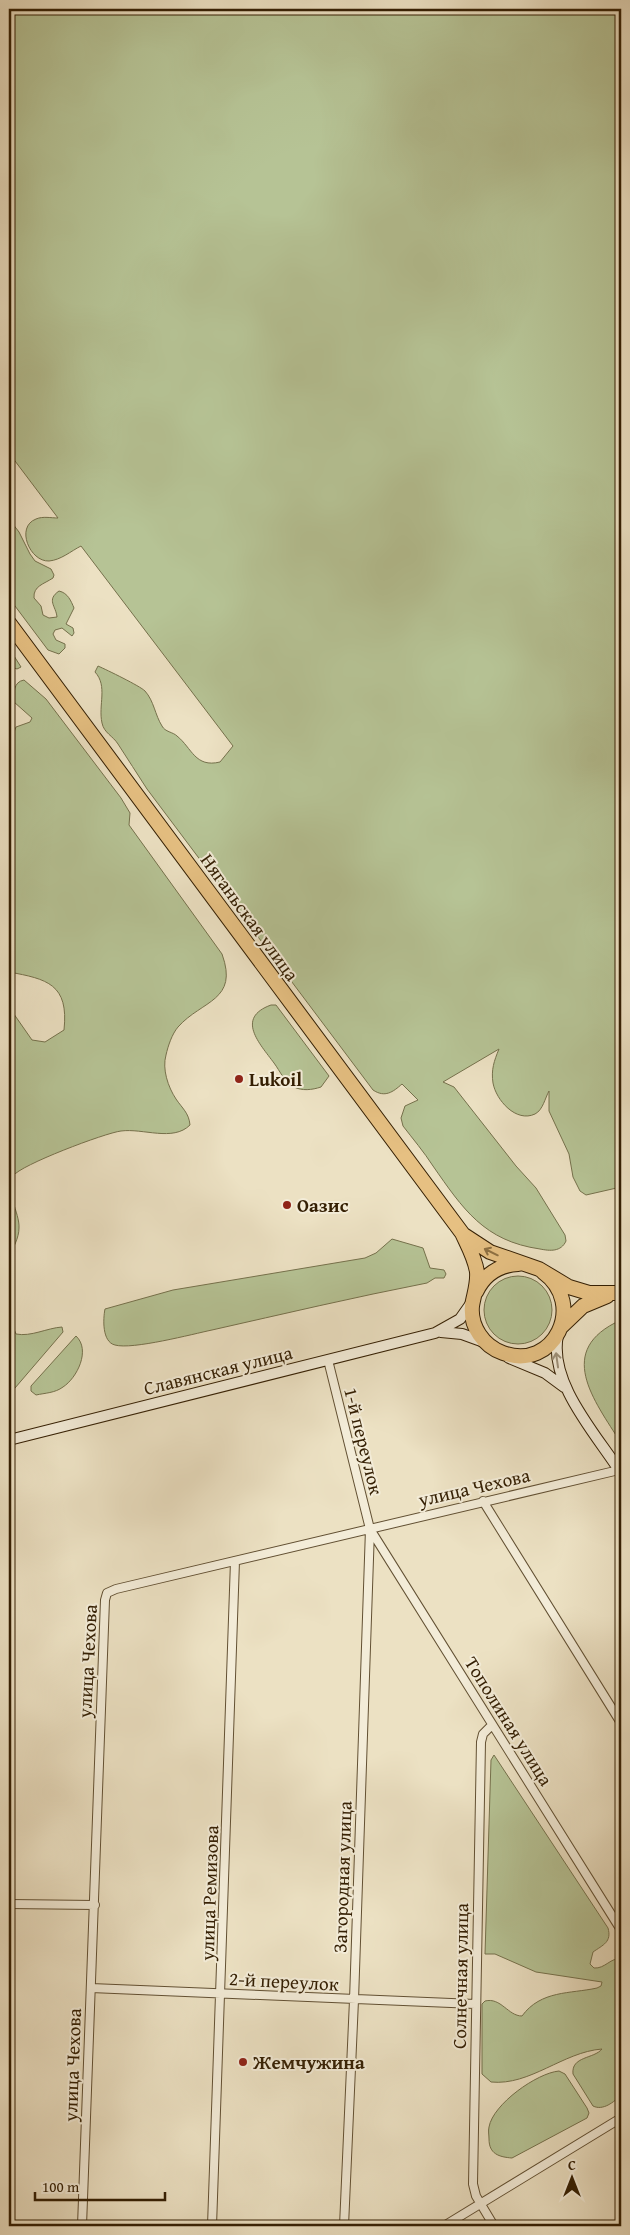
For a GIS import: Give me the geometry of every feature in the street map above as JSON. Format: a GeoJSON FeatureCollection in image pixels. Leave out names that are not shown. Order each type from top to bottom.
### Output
{"type":"FeatureCollection","features":[{"type":"Feature","properties":{"kind":"highway","name":"Няганьская улица"},"geometry":{"type":"LineString","coordinates":[[9,623],[462,1233]]}},
{"type":"Feature","properties":{"kind":"highway"},"geometry":{"type":"LineString","coordinates":[[462,1233],[490,1252],[543,1272],[579,1290],[598,1294],[621,1293]]}},
{"type":"Feature","properties":{"kind":"highway"},"geometry":{"type":"LineString","coordinates":[[462,1233],[476,1268],[474,1323],[491,1347],[514,1356],[531,1354],[547,1346],[583,1306],[600,1298],[621,1293]]}},
{"type":"Feature","properties":{"kind":"highway"},"geometry":{"type":"LineString","coordinates":[[474,1296],[482,1281],[494,1271],[508,1265],[524,1265]]}},
{"type":"Feature","properties":{"kind":"highway"},"geometry":{"type":"LineString","coordinates":[[543,1272],[555,1282],[562,1296],[564,1312],[560,1330]]}},
{"type":"Feature","properties":{"kind":"street"},"geometry":{"type":"LineString","coordinates":[[435,1333],[460,1319],[474,1296]]}},
{"type":"Feature","properties":{"kind":"street"},"geometry":{"type":"LineString","coordinates":[[560,1330],[556,1357],[565,1388],[620,1472]]}},
{"type":"Feature","properties":{"kind":"street"},"geometry":{"type":"LineString","coordinates":[[435,1333],[456,1332],[473,1337],[545,1373],[565,1388]]}},
{"type":"Feature","properties":{"kind":"street","name":"Славянская улица"},"geometry":{"type":"LineString","coordinates":[[9,1440],[435,1333]]}},
{"type":"Feature","properties":{"kind":"street","name":"1-й переулок"},"geometry":{"type":"LineString","coordinates":[[328,1360],[370,1529]]}},
{"type":"Feature","properties":{"kind":"street","name":"улица Чехова"},"geometry":{"type":"LineString","coordinates":[[82,2226],[105,1600],[107,1593],[116,1589],[483,1502],[620,1472]]}},
{"type":"Feature","properties":{"kind":"street"},"geometry":{"type":"LineString","coordinates":[[483,1502],[621,1723]]}},
{"type":"Feature","properties":{"kind":"street","name":"Тополиная улица"},"geometry":{"type":"LineString","coordinates":[[370,1529],[621,1930]]}},
{"type":"Feature","properties":{"kind":"street","name":"Загородная улица"},"geometry":{"type":"LineString","coordinates":[[344,2226],[354,2000],[370,1529]]}},
{"type":"Feature","properties":{"kind":"street","name":"улица Ремизова"},"geometry":{"type":"LineString","coordinates":[[212,2226],[222,1994],[235,1561]]}},
{"type":"Feature","properties":{"kind":"street","name":"Солнечная улица"},"geometry":{"type":"LineString","coordinates":[[492,1725],[483,1734],[481,1742],[473,2184],[480,2204],[494,2226]]}},
{"type":"Feature","properties":{"kind":"street"},"geometry":{"type":"LineString","coordinates":[[9,1904],[95,1905]]}},
{"type":"Feature","properties":{"kind":"street","name":"2-й переулок"},"geometry":{"type":"LineString","coordinates":[[91,1988],[475,2004]]}},
{"type":"Feature","properties":{"kind":"street"},"geometry":{"type":"LineString","coordinates":[[444,2226],[621,2118]]}},
{"type":"Feature","properties":{"kind":"green space"},"geometry":{"type":"Polygon","coordinates":[[[9,9],[621,9],[621,1187],[586,1195],[580,1191],[573,1177],[569,1154],[549,1111],[549,1091],[540,1110],[528,1116],[514,1113],[498,1096],[492,1074],[499,1049],[443,1082],[454,1087],[516,1166],[536,1188],[565,1235],[566,1241],[564,1245],[558,1249],[540,1249],[504,1239],[489,1231],[465,1209],[403,1126],[401,1118],[405,1106],[418,1100],[402,1084],[385,1094],[373,1090],[147,789],[118,744],[103,726],[101,716],[101,683],[95,672],[98,666],[145,691],[163,728],[177,736],[199,760],[212,763],[220,762],[233,746],[81,546],[62,557],[49,561],[42,560],[36,556],[28,543],[26,536],[30,523],[41,518],[58,518],[9,453],[9,9]]]}},
{"type":"Feature","properties":{"kind":"green space"},"geometry":{"type":"Polygon","coordinates":[[[9,519],[19,532],[35,561],[51,569],[54,575],[53,578],[37,588],[34,594],[34,598],[41,606],[43,615],[49,618],[57,617],[52,600],[59,591],[67,595],[74,608],[66,624],[73,628],[74,633],[72,636],[62,628],[55,630],[53,634],[56,640],[65,644],[65,648],[59,654],[48,650],[9,598],[9,519]]]}},
{"type":"Feature","properties":{"kind":"green space"},"geometry":{"type":"Polygon","coordinates":[[[9,648],[21,667],[17,669],[9,666],[9,648]]]}},
{"type":"Feature","properties":{"kind":"green space"},"geometry":{"type":"Polygon","coordinates":[[[24,680],[46,699],[121,798],[130,813],[129,825],[222,954],[226,970],[226,981],[222,991],[215,998],[187,1018],[178,1027],[172,1037],[165,1060],[165,1072],[170,1089],[187,1114],[190,1125],[175,1133],[166,1134],[130,1131],[112,1133],[64,1150],[19,1171],[13,1176],[10,1188],[19,1222],[19,1232],[9,1257],[9,1007],[32,1040],[45,1042],[64,1030],[65,1015],[59,993],[53,986],[44,981],[9,972],[9,741],[16,727],[30,722],[32,718],[14,702],[16,685],[24,680]]]}},
{"type":"Feature","properties":{"kind":"green space"},"geometry":{"type":"Polygon","coordinates":[[[276,1005],[329,1076],[321,1087],[304,1090],[288,1083],[257,1040],[252,1024],[254,1017],[260,1010],[276,1005]]]}},
{"type":"Feature","properties":{"kind":"green space"},"geometry":{"type":"Polygon","coordinates":[[[392,1239],[423,1248],[430,1268],[444,1270],[446,1274],[444,1278],[435,1278],[427,1283],[148,1344],[115,1345],[108,1340],[106,1335],[104,1324],[105,1309],[173,1290],[365,1258],[376,1253],[392,1239]]]}},
{"type":"Feature","properties":{"kind":"green space"},"geometry":{"type":"Polygon","coordinates":[[[518,1276],[531,1279],[542,1286],[549,1297],[552,1310],[549,1323],[542,1334],[531,1341],[518,1344],[505,1341],[494,1334],[487,1323],[484,1310],[487,1297],[494,1286],[505,1279],[518,1276]]]}},
{"type":"Feature","properties":{"kind":"green space"},"geometry":{"type":"Polygon","coordinates":[[[9,1293],[16,1334],[22,1335],[62,1327],[63,1332],[9,1395],[9,1293]]]}},
{"type":"Feature","properties":{"kind":"green space"},"geometry":{"type":"Polygon","coordinates":[[[621,1320],[621,1443],[591,1393],[584,1361],[589,1346],[601,1332],[621,1320]]]}},
{"type":"Feature","properties":{"kind":"green space"},"geometry":{"type":"Polygon","coordinates":[[[76,1336],[80,1342],[82,1356],[73,1377],[60,1389],[36,1395],[31,1391],[31,1386],[76,1336]]]}},
{"type":"Feature","properties":{"kind":"green space"},"geometry":{"type":"Polygon","coordinates":[[[494,1755],[608,1928],[608,1940],[593,1952],[590,1964],[594,1968],[598,1968],[614,1960],[621,1959],[621,2095],[604,2107],[593,2106],[573,2074],[573,2068],[579,2061],[602,2049],[588,2051],[533,2074],[505,2082],[491,2082],[482,2074],[482,2004],[485,2001],[491,2000],[496,2002],[513,2013],[522,2016],[530,2008],[547,1997],[597,1988],[601,1986],[602,1982],[536,1972],[495,1954],[485,1954],[491,1760],[494,1755]]]}},
{"type":"Feature","properties":{"kind":"green space"},"geometry":{"type":"Polygon","coordinates":[[[559,2071],[565,2074],[587,2108],[589,2113],[587,2118],[512,2158],[496,2154],[489,2144],[489,2127],[492,2118],[517,2091],[539,2077],[559,2071]]]}},
{"type":"Feature","properties":{"kind":"place","name":"Lukoil"},"geometry":{"type":"Point","coordinates":[239,1079]}},
{"type":"Feature","properties":{"kind":"place","name":"Оазис"},"geometry":{"type":"Point","coordinates":[287,1205]}},
{"type":"Feature","properties":{"kind":"place","name":"Жемчужина"},"geometry":{"type":"Point","coordinates":[243,2062]}}]}
